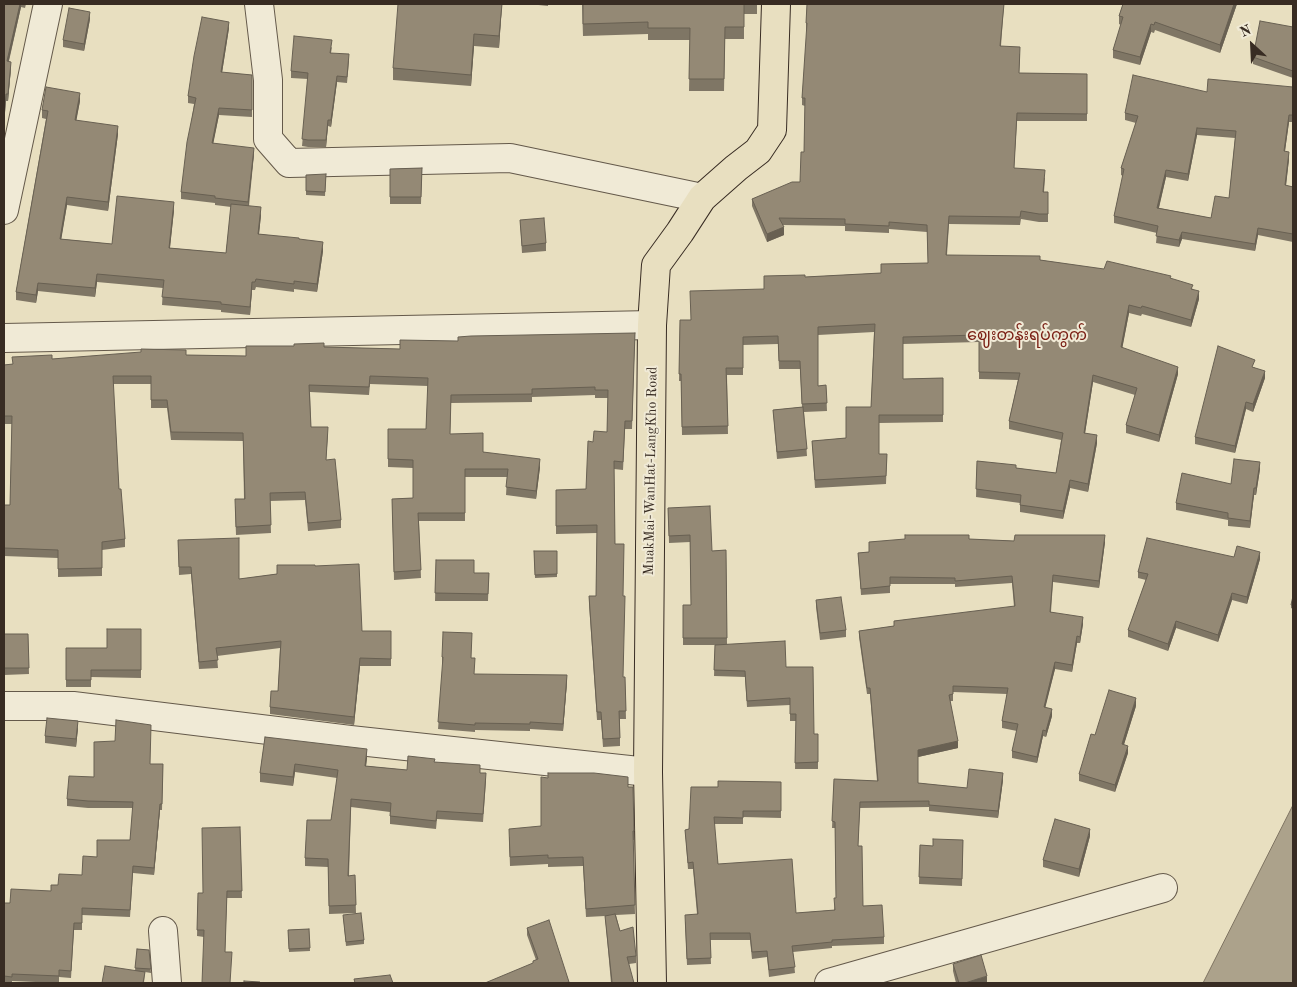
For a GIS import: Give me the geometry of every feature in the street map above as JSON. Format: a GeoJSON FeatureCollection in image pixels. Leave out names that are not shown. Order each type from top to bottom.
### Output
{"type":"FeatureCollection","features":[{"type":"Feature","properties":{"kind":"main road","name":"MuakMai-WanHat-LangKho Road"},"geometry":{"type":"LineString","coordinates":[[652,983],[648,772],[652,325],[656,265],[702,198],[758,151],[772,130],[776,4]]}},
{"type":"Feature","properties":{"kind":"street"},"geometry":{"type":"LineString","coordinates":[[4,210],[48,4]]}},
{"type":"Feature","properties":{"kind":"street"},"geometry":{"type":"LineString","coordinates":[[259,4],[268,80],[268,139],[289,163],[510,158],[702,198]]}},
{"type":"Feature","properties":{"kind":"street"},"geometry":{"type":"LineString","coordinates":[[4,338],[652,325]]}},
{"type":"Feature","properties":{"kind":"street"},"geometry":{"type":"LineString","coordinates":[[4,706],[73,706],[350,740],[648,772]]}},
{"type":"Feature","properties":{"kind":"street"},"geometry":{"type":"LineString","coordinates":[[829,983],[1163,888]]}},
{"type":"Feature","properties":{"kind":"street"},"geometry":{"type":"LineString","coordinates":[[163,931],[167,983]]}},
{"type":"Feature","properties":{"kind":"shaded area"},"geometry":{"type":"Polygon","coordinates":[[[1293,805],[1293,983],[1203,983],[1293,805]]]}},
{"type":"Feature","properties":{"kind":"building"},"geometry":{"type":"Polygon","coordinates":[[[4,4],[20,4],[7,61],[11,62],[4,118],[4,4]]]}},
{"type":"Feature","properties":{"kind":"building"},"geometry":{"type":"Polygon","coordinates":[[[398,4],[502,4],[499,36],[474,34],[471,75],[393,68],[398,4]]]}},
{"type":"Feature","properties":{"kind":"building"},"geometry":{"type":"Polygon","coordinates":[[[583,4],[744,4],[744,27],[725,27],[724,79],[689,79],[690,28],[648,28],[648,22],[583,24],[583,4]]]}},
{"type":"Feature","properties":{"kind":"building"},"geometry":{"type":"Polygon","coordinates":[[[807,4],[1004,4],[1000,46],[1020,47],[1019,73],[1087,74],[1087,114],[1017,113],[1014,168],[1045,170],[1043,192],[1048,192],[1048,214],[1021,211],[1020,217],[949,216],[946,255],[1040,256],[1040,260],[1104,269],[1107,261],[1171,276],[1170,278],[1193,285],[1191,289],[1199,291],[1191,320],[1142,306],[1141,308],[1129,305],[1121,347],[1178,367],[1159,435],[1126,425],[1137,388],[1093,375],[1084,433],[1097,435],[1088,484],[1070,480],[1063,511],[1020,505],[1021,495],[976,489],[977,461],[1016,465],[1016,468],[1056,473],[1063,433],[1009,421],[1020,373],[979,372],[979,335],[903,337],[903,379],[943,378],[943,415],[879,415],[879,454],[887,454],[886,476],[815,480],[812,441],[846,438],[846,407],[871,407],[875,324],[818,327],[818,386],[826,385],[827,403],[802,404],[800,361],[779,361],[778,336],[743,337],[743,368],[726,368],[728,426],[682,427],[681,374],[679,374],[680,320],[691,320],[690,291],[764,289],[764,276],[805,275],[805,277],[881,273],[881,264],[928,263],[927,225],[889,222],[889,226],[845,224],[845,219],[779,218],[784,227],[767,234],[752,199],[792,182],[800,182],[801,152],[804,152],[805,98],[802,98],[807,4]]]}},
{"type":"Feature","properties":{"kind":"building"},"geometry":{"type":"Polygon","coordinates":[[[1123,4],[1234,4],[1220,45],[1155,22],[1154,25],[1151,24],[1140,57],[1113,50],[1123,17],[1119,16],[1123,4]]]}},
{"type":"Feature","properties":{"kind":"building"},"geometry":{"type":"Polygon","coordinates":[[[69,8],[90,12],[84,44],[63,40],[69,8]]]}},
{"type":"Feature","properties":{"kind":"building"},"geometry":{"type":"Polygon","coordinates":[[[202,17],[229,22],[221,72],[252,75],[252,110],[219,108],[212,143],[254,148],[248,202],[181,192],[187,142],[196,98],[188,96],[202,17]]]}},
{"type":"Feature","properties":{"kind":"building"},"geometry":{"type":"Polygon","coordinates":[[[1260,21],[1293,27],[1293,71],[1253,57],[1260,21]]]}},
{"type":"Feature","properties":{"kind":"building"},"geometry":{"type":"Polygon","coordinates":[[[294,36],[332,40],[330,53],[349,54],[347,77],[337,76],[331,120],[328,120],[326,140],[302,139],[308,73],[291,71],[294,36]]]}},
{"type":"Feature","properties":{"kind":"building"},"geometry":{"type":"Polygon","coordinates":[[[1133,75],[1207,92],[1208,79],[1293,87],[1293,115],[1289,115],[1284,151],[1289,152],[1285,185],[1293,187],[1293,234],[1258,228],[1255,244],[1182,232],[1179,240],[1156,236],[1158,226],[1114,216],[1124,169],[1121,168],[1138,116],[1125,113],[1133,75]],[[1197,128],[1188,174],[1166,170],[1157,208],[1211,218],[1215,196],[1229,198],[1236,131],[1197,128]]]}},
{"type":"Feature","properties":{"kind":"building"},"geometry":{"type":"Polygon","coordinates":[[[46,87],[80,93],[75,120],[118,126],[108,202],[67,197],[60,239],[112,244],[117,196],[174,202],[169,248],[226,253],[231,204],[261,207],[258,234],[323,242],[317,284],[294,281],[294,284],[256,279],[255,282],[252,282],[250,307],[221,304],[221,302],[162,297],[164,280],[97,274],[95,288],[38,283],[36,295],[16,292],[48,111],[42,110],[46,87]]]}},
{"type":"Feature","properties":{"kind":"building"},"geometry":{"type":"Polygon","coordinates":[[[422,168],[421,197],[390,197],[390,169],[422,168]]]}},
{"type":"Feature","properties":{"kind":"building"},"geometry":{"type":"Polygon","coordinates":[[[326,174],[325,192],[306,191],[306,175],[326,174]]]}},
{"type":"Feature","properties":{"kind":"building"},"geometry":{"type":"Polygon","coordinates":[[[544,218],[546,243],[522,246],[520,220],[544,218]]]}},
{"type":"Feature","properties":{"kind":"building"},"geometry":{"type":"Polygon","coordinates":[[[635,333],[632,421],[625,421],[623,462],[614,461],[615,544],[624,544],[623,677],[625,677],[626,711],[619,711],[620,738],[603,739],[601,712],[597,712],[589,596],[596,596],[597,525],[556,526],[556,490],[586,489],[588,441],[593,442],[594,431],[607,432],[608,390],[595,390],[595,387],[532,389],[532,394],[451,395],[450,434],[483,433],[483,452],[540,459],[536,491],[506,487],[508,469],[465,469],[465,513],[418,513],[421,570],[394,572],[392,499],[413,498],[413,460],[388,459],[388,429],[426,429],[428,378],[370,376],[369,387],[309,385],[311,427],[328,427],[326,460],[335,459],[341,520],[308,523],[305,492],[270,493],[271,525],[236,527],[235,499],[245,499],[243,433],[171,432],[167,400],[151,400],[151,376],[113,376],[119,489],[121,489],[125,539],[102,542],[102,568],[58,569],[58,550],[4,548],[4,505],[10,505],[12,416],[4,416],[4,365],[13,364],[12,357],[52,355],[52,359],[141,352],[141,349],[186,350],[186,355],[246,356],[246,346],[294,346],[294,344],[324,343],[324,347],[400,349],[400,340],[458,341],[458,337],[471,336],[635,333]]]}},
{"type":"Feature","properties":{"kind":"building"},"geometry":{"type":"Polygon","coordinates":[[[1218,346],[1255,360],[1252,367],[1265,371],[1253,404],[1246,402],[1235,446],[1195,437],[1218,346]]]}},
{"type":"Feature","properties":{"kind":"building"},"geometry":{"type":"Polygon","coordinates":[[[803,407],[807,449],[777,452],[773,410],[803,407]]]}},
{"type":"Feature","properties":{"kind":"building"},"geometry":{"type":"Polygon","coordinates":[[[1234,459],[1260,462],[1256,488],[1254,488],[1250,521],[1228,518],[1228,513],[1176,503],[1182,473],[1231,484],[1234,459]]]}},
{"type":"Feature","properties":{"kind":"building"},"geometry":{"type":"Polygon","coordinates":[[[710,506],[712,551],[726,550],[727,638],[683,638],[683,605],[691,605],[690,535],[669,536],[668,508],[710,506]]]}},
{"type":"Feature","properties":{"kind":"building"},"geometry":{"type":"Polygon","coordinates":[[[905,535],[969,535],[969,539],[1014,541],[1015,535],[1105,535],[1099,581],[1053,575],[1050,612],[1083,617],[1080,637],[1077,636],[1072,665],[1055,662],[1044,707],[1052,709],[1046,731],[1043,730],[1037,757],[1012,751],[1018,724],[1002,721],[1008,688],[953,686],[953,694],[949,695],[958,741],[918,750],[918,783],[967,788],[969,769],[1003,773],[998,811],[929,805],[929,801],[860,802],[858,846],[862,846],[863,906],[882,905],[884,937],[832,940],[832,942],[792,946],[795,967],[769,970],[767,951],[752,952],[750,933],[710,933],[711,958],[687,959],[685,915],[698,914],[693,862],[688,863],[685,830],[689,829],[691,787],[718,787],[718,781],[781,782],[781,811],[743,811],[743,818],[714,817],[718,864],[792,859],[796,913],[835,910],[835,822],[832,821],[834,779],[878,781],[870,688],[867,688],[859,631],[894,626],[894,621],[1015,606],[1012,576],[955,581],[955,578],[890,577],[890,586],[861,589],[858,553],[869,552],[869,542],[905,539],[905,535]]]}},
{"type":"Feature","properties":{"kind":"building"},"geometry":{"type":"Polygon","coordinates":[[[239,538],[239,579],[277,574],[277,565],[359,564],[362,631],[391,631],[391,659],[360,658],[354,717],[270,707],[271,691],[278,691],[281,641],[216,648],[218,660],[199,662],[191,567],[179,567],[178,540],[239,538]]]}},
{"type":"Feature","properties":{"kind":"building"},"geometry":{"type":"Polygon","coordinates":[[[1147,538],[1234,557],[1237,546],[1260,552],[1247,597],[1232,593],[1218,635],[1176,621],[1168,644],[1128,630],[1148,574],[1138,572],[1147,538]]]}},
{"type":"Feature","properties":{"kind":"building"},"geometry":{"type":"Polygon","coordinates":[[[534,551],[557,551],[557,574],[535,575],[534,551]]]}},
{"type":"Feature","properties":{"kind":"building"},"geometry":{"type":"Polygon","coordinates":[[[436,560],[474,560],[474,573],[489,573],[488,594],[435,593],[436,560]]]}},
{"type":"Feature","properties":{"kind":"building"},"geometry":{"type":"Polygon","coordinates":[[[841,597],[846,630],[820,633],[816,600],[841,597]]]}},
{"type":"Feature","properties":{"kind":"building"},"geometry":{"type":"Polygon","coordinates":[[[107,629],[141,629],[141,670],[91,670],[91,680],[66,680],[66,648],[107,648],[107,629]]]}},
{"type":"Feature","properties":{"kind":"building"},"geometry":{"type":"Polygon","coordinates":[[[443,632],[472,633],[471,658],[475,658],[474,674],[567,675],[563,724],[530,722],[530,724],[475,723],[475,725],[438,722],[443,632]]]}},
{"type":"Feature","properties":{"kind":"building"},"geometry":{"type":"Polygon","coordinates":[[[4,634],[28,634],[29,668],[4,668],[4,634]]]}},
{"type":"Feature","properties":{"kind":"building"},"geometry":{"type":"Polygon","coordinates":[[[785,641],[786,667],[813,667],[814,734],[818,734],[818,762],[795,763],[796,714],[790,714],[790,698],[747,701],[745,671],[714,670],[715,645],[785,641]]]}},
{"type":"Feature","properties":{"kind":"building"},"geometry":{"type":"Polygon","coordinates":[[[1109,690],[1136,698],[1122,744],[1128,746],[1115,785],[1079,774],[1091,734],[1095,735],[1109,690]]]}},
{"type":"Feature","properties":{"kind":"building"},"geometry":{"type":"Polygon","coordinates":[[[47,718],[78,721],[76,739],[45,736],[47,718]]]}},
{"type":"Feature","properties":{"kind":"building"},"geometry":{"type":"Polygon","coordinates":[[[116,720],[151,725],[150,764],[163,764],[162,804],[160,804],[154,868],[133,866],[130,910],[82,908],[82,923],[74,923],[71,971],[59,970],[59,976],[12,974],[12,977],[4,976],[4,903],[10,903],[11,889],[51,891],[51,885],[58,885],[59,874],[82,875],[83,856],[97,857],[97,840],[130,840],[133,802],[67,799],[69,776],[94,777],[94,742],[115,741],[116,720]]]}},
{"type":"Feature","properties":{"kind":"building"},"geometry":{"type":"Polygon","coordinates":[[[265,737],[367,749],[365,766],[407,770],[408,756],[435,759],[434,762],[480,765],[480,773],[486,773],[483,814],[437,811],[436,821],[390,816],[391,803],[351,799],[348,876],[355,875],[356,905],[329,906],[328,859],[305,858],[307,820],[331,820],[338,770],[295,764],[293,777],[260,773],[265,737]]]}},
{"type":"Feature","properties":{"kind":"building"},"geometry":{"type":"Polygon","coordinates":[[[548,773],[594,773],[628,777],[628,787],[633,787],[635,905],[586,909],[583,857],[548,858],[548,855],[510,857],[509,829],[541,826],[541,777],[548,778],[548,773]]]}},
{"type":"Feature","properties":{"kind":"building"},"geometry":{"type":"Polygon","coordinates":[[[1055,819],[1090,829],[1079,869],[1043,860],[1055,819]]]}},
{"type":"Feature","properties":{"kind":"building"},"geometry":{"type":"Polygon","coordinates":[[[240,827],[242,891],[227,891],[225,952],[232,952],[230,983],[202,983],[204,930],[197,930],[198,893],[203,893],[202,828],[240,827]]]}},
{"type":"Feature","properties":{"kind":"building"},"geometry":{"type":"Polygon","coordinates":[[[933,839],[963,840],[962,879],[919,877],[920,845],[933,846],[933,839]]]}},
{"type":"Feature","properties":{"kind":"building"},"geometry":{"type":"Polygon","coordinates":[[[361,913],[364,940],[346,942],[343,915],[361,913]]]}},
{"type":"Feature","properties":{"kind":"building"},"geometry":{"type":"Polygon","coordinates":[[[615,914],[620,931],[633,927],[636,956],[627,957],[634,983],[609,983],[612,982],[605,916],[615,914]]]}},
{"type":"Feature","properties":{"kind":"building"},"geometry":{"type":"Polygon","coordinates":[[[549,920],[569,982],[485,983],[533,963],[533,961],[538,959],[527,928],[549,920]]]}},
{"type":"Feature","properties":{"kind":"building"},"geometry":{"type":"Polygon","coordinates":[[[309,929],[310,948],[289,949],[288,930],[309,929]]]}},
{"type":"Feature","properties":{"kind":"building"},"geometry":{"type":"Polygon","coordinates":[[[137,949],[149,950],[151,969],[135,968],[137,949]]]}},
{"type":"Feature","properties":{"kind":"building"},"geometry":{"type":"Polygon","coordinates":[[[981,955],[987,976],[959,983],[953,964],[981,955]]]}},
{"type":"Feature","properties":{"kind":"building"},"geometry":{"type":"Polygon","coordinates":[[[105,966],[145,972],[143,983],[102,983],[105,966]]]}},
{"type":"Feature","properties":{"kind":"building"},"geometry":{"type":"Polygon","coordinates":[[[390,975],[393,983],[355,983],[354,979],[390,975]]]}},
{"type":"Feature","properties":{"kind":"building"},"geometry":{"type":"Polygon","coordinates":[[[244,981],[260,982],[260,983],[244,983],[244,981]]]}},
{"type":"Feature","properties":{"kind":"district","name":"ဈေးတန်းရပ်ကွက်"},"geometry":{"type":"Point","coordinates":[1027,336]}}]}
